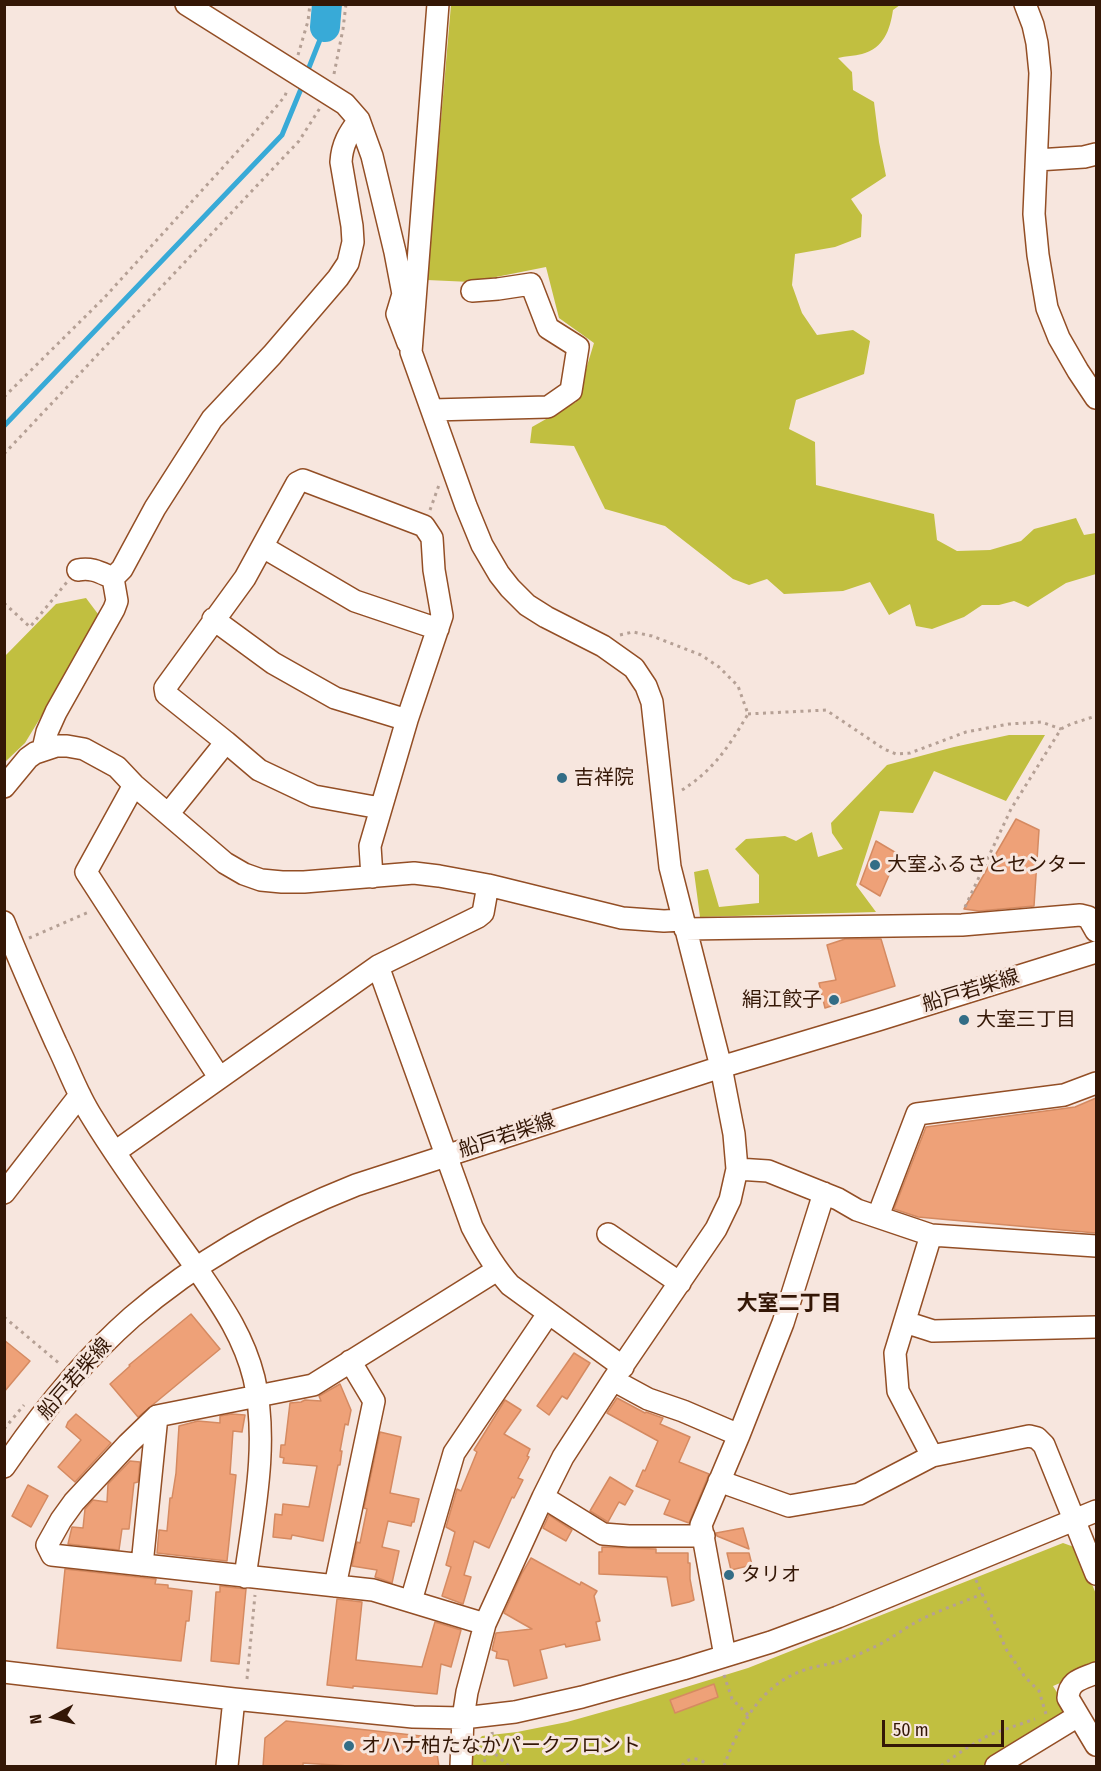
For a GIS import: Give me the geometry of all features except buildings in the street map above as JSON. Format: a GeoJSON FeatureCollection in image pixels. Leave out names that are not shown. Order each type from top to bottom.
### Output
{"type":"FeatureCollection","features":[{"type":"Feature","properties":{"kind":"street"},"geometry":{"type":"LineString","coordinates":[[186,4],[345,104],[359,120],[372,156],[395,252],[402,294],[398,314],[482,545],[499,574],[527,604],[546,617],[603,646],[634,668],[646,686],[652,702],[669,867],[721,1067],[734,1134],[737,1168],[730,1200],[716,1229],[563,1457],[485,1624],[469,1681],[463,1718],[461,1767]]}},
{"type":"Feature","properties":{"kind":"street"},"geometry":{"type":"LineString","coordinates":[[411,352],[438,4]]}},
{"type":"Feature","properties":{"kind":"street"},"geometry":{"type":"LineString","coordinates":[[1025,4],[1037,43],[1040,73],[1034,214],[1047,308],[1059,338],[1085,384],[1096,398]]}},
{"type":"Feature","properties":{"kind":"street"},"geometry":{"type":"LineString","coordinates":[[113,578],[122,569],[155,508],[212,419],[272,355],[338,278],[348,263],[353,242],[352,226],[341,162],[344,142],[359,120]]}},
{"type":"Feature","properties":{"kind":"street"},"geometry":{"type":"LineString","coordinates":[[1037,160],[1096,154]]}},
{"type":"Feature","properties":{"kind":"street"},"geometry":{"type":"LineString","coordinates":[[431,407],[548,407],[571,391],[578,347],[548,328],[531,284],[472,291]]}},
{"type":"Feature","properties":{"kind":"street"},"geometry":{"type":"LineString","coordinates":[[372,877],[370,846],[380,808],[442,616],[434,570],[432,538],[424,526],[303,480],[297,483],[245,578],[165,688],[166,694],[259,770],[314,796],[380,808]]}},
{"type":"Feature","properties":{"kind":"street"},"geometry":{"type":"LineString","coordinates":[[263,547],[355,601],[438,629]]}},
{"type":"Feature","properties":{"kind":"street"},"geometry":{"type":"LineString","coordinates":[[78,570],[95,569],[113,578]]}},
{"type":"Feature","properties":{"kind":"street"},"geometry":{"type":"LineString","coordinates":[[43,749],[47,732],[56,712],[114,609],[117,601],[113,578]]}},
{"type":"Feature","properties":{"kind":"street"},"geometry":{"type":"LineString","coordinates":[[213,619],[273,663],[335,698],[407,720]]}},
{"type":"Feature","properties":{"kind":"street"},"geometry":{"type":"LineString","coordinates":[[169,813],[226,742]]}},
{"type":"Feature","properties":{"kind":"street"},"geometry":{"type":"LineString","coordinates":[[4,787],[28,758],[43,749],[67,746],[84,749],[117,767],[134,785],[225,863],[244,874],[261,880],[304,882],[414,873],[488,885],[622,918],[664,921],[683,925],[962,925],[1080,915],[1088,917],[1096,931]]}},
{"type":"Feature","properties":{"kind":"street"},"geometry":{"type":"LineString","coordinates":[[134,785],[86,872],[219,1077]]}},
{"type":"Feature","properties":{"kind":"street"},"geometry":{"type":"LineString","coordinates":[[115,1152],[378,966],[483,913],[488,885]]}},
{"type":"Feature","properties":{"kind":"street"},"geometry":{"type":"LineString","coordinates":[[8,934],[91,1115],[233,1322],[247,1354],[257,1397],[260,1439],[251,1577]]}},
{"type":"Feature","properties":{"kind":"street","name":"船戸若柴線"},"geometry":{"type":"LineString","coordinates":[[4,1467],[67,1384],[132,1317],[196,1268],[237,1242],[310,1203],[356,1185],[721,1067],[1096,952]]}},
{"type":"Feature","properties":{"kind":"street"},"geometry":{"type":"LineString","coordinates":[[378,966],[472,1227],[498,1270],[510,1285],[549,1314],[648,1399],[683,1410],[739,1435]]}},
{"type":"Feature","properties":{"kind":"street"},"geometry":{"type":"LineString","coordinates":[[878,1216],[917,1114],[1064,1095],[1096,1083]]}},
{"type":"Feature","properties":{"kind":"street"},"geometry":{"type":"LineString","coordinates":[[4,1193],[80,1095]]}},
{"type":"Feature","properties":{"kind":"street"},"geometry":{"type":"LineString","coordinates":[[737,1168],[768,1171],[838,1199],[857,1210],[931,1234],[1096,1246]]}},
{"type":"Feature","properties":{"kind":"street"},"geometry":{"type":"LineString","coordinates":[[724,1664],[702,1525],[783,1323],[824,1193]]}},
{"type":"Feature","properties":{"kind":"street"},"geometry":{"type":"LineString","coordinates":[[608,1234],[680,1283]]}},
{"type":"Feature","properties":{"kind":"street"},"geometry":{"type":"LineString","coordinates":[[931,1234],[895,1353],[898,1391],[932,1456]]}},
{"type":"Feature","properties":{"kind":"street"},"geometry":{"type":"LineString","coordinates":[[485,1624],[373,1590],[52,1555],[47,1545],[74,1502],[157,1416],[313,1385],[498,1270]]}},
{"type":"Feature","properties":{"kind":"street"},"geometry":{"type":"LineString","coordinates":[[411,1601],[454,1453],[549,1314]]}},
{"type":"Feature","properties":{"kind":"street"},"geometry":{"type":"LineString","coordinates":[[905,1322],[933,1331],[1096,1328]]}},
{"type":"Feature","properties":{"kind":"street"},"geometry":{"type":"LineString","coordinates":[[335,1586],[374,1401],[350,1361]]}},
{"type":"Feature","properties":{"kind":"street"},"geometry":{"type":"LineString","coordinates":[[142,1566],[157,1416]]}},
{"type":"Feature","properties":{"kind":"street"},"geometry":{"type":"LineString","coordinates":[[720,1481],[789,1506],[859,1494],[932,1456],[1029,1436],[1037,1438],[1044,1445],[1096,1574]]}},
{"type":"Feature","properties":{"kind":"street"},"geometry":{"type":"LineString","coordinates":[[543,1497],[603,1534],[704,1536]]}},
{"type":"Feature","properties":{"kind":"street"},"geometry":{"type":"LineString","coordinates":[[4,1672],[413,1717],[463,1718],[515,1712],[724,1664],[1096,1511]]}},
{"type":"Feature","properties":{"kind":"street"},"geometry":{"type":"LineString","coordinates":[[1096,1673],[1074,1682],[1068,1689],[1068,1698],[1096,1746]]}},
{"type":"Feature","properties":{"kind":"street"},"geometry":{"type":"LineString","coordinates":[[227,1767],[234,1699]]}},
{"type":"Feature","properties":{"kind":"street"},"geometry":{"type":"LineString","coordinates":[[996,1767],[1078,1716]]}},
{"type":"Feature","properties":{"kind":"path"},"geometry":{"type":"LineString","coordinates":[[4,397],[104,298],[257,130],[285,96],[308,21],[310,4]]}},
{"type":"Feature","properties":{"kind":"path"},"geometry":{"type":"LineString","coordinates":[[4,454],[299,141],[329,94],[344,29],[346,4]]}},
{"type":"Feature","properties":{"kind":"path"},"geometry":{"type":"LineString","coordinates":[[424,526],[449,458]]}},
{"type":"Feature","properties":{"kind":"path"},"geometry":{"type":"LineString","coordinates":[[4,603],[30,627],[78,570]]}},
{"type":"Feature","properties":{"kind":"path"},"geometry":{"type":"LineString","coordinates":[[603,646],[616,636],[633,632],[652,636],[701,656],[719,667],[738,686],[748,714]]}},
{"type":"Feature","properties":{"kind":"path"},"geometry":{"type":"LineString","coordinates":[[748,714],[826,710],[884,749],[896,754],[910,753],[966,732],[1009,724],[1041,722],[1060,729]]}},
{"type":"Feature","properties":{"kind":"path"},"geometry":{"type":"LineString","coordinates":[[663,803],[698,780],[711,768],[748,714]]}},
{"type":"Feature","properties":{"kind":"path"},"geometry":{"type":"LineString","coordinates":[[962,925],[964,909],[1011,809],[1060,729],[1096,716]]}},
{"type":"Feature","properties":{"kind":"path"},"geometry":{"type":"LineString","coordinates":[[8,934],[107,904]]}},
{"type":"Feature","properties":{"kind":"path"},"geometry":{"type":"LineString","coordinates":[[4,1317],[60,1364]]}},
{"type":"Feature","properties":{"kind":"path"},"geometry":{"type":"LineString","coordinates":[[941,1767],[989,1735],[1046,1716],[1039,1691],[1025,1677],[1006,1649],[974,1576]]}},
{"type":"Feature","properties":{"kind":"path"},"geometry":{"type":"LineString","coordinates":[[247,1680],[251,1577]]}},
{"type":"Feature","properties":{"kind":"path"},"geometry":{"type":"LineString","coordinates":[[724,1767],[749,1716],[769,1690],[791,1675],[860,1654],[913,1624],[982,1594]]}},
{"type":"Feature","properties":{"kind":"path"},"geometry":{"type":"LineString","coordinates":[[724,1664],[732,1699],[749,1716]]}},
{"type":"Feature","properties":{"kind":"path"},"geometry":{"type":"LineString","coordinates":[[492,1730],[495,1754],[509,1767]]}},
{"type":"Feature","properties":{"kind":"path"},"geometry":{"type":"LineString","coordinates":[[682,1767],[684,1763],[693,1759],[702,1760],[708,1767]]}},
{"type":"Feature","properties":{"kind":"shaded area"},"geometry":{"type":"Polygon","coordinates":[[[451,5],[900,5],[893,10],[888,31],[881,43],[862,54],[838,58],[852,72],[853,90],[874,102],[886,176],[851,199],[862,215],[861,237],[835,247],[795,254],[792,285],[802,313],[817,335],[853,330],[870,341],[864,374],[796,400],[789,429],[815,442],[816,485],[934,514],[937,540],[957,551],[990,550],[1021,541],[1034,529],[1076,518],[1084,535],[1096,533],[1096,574],[1066,583],[1028,607],[1014,601],[999,605],[982,605],[964,617],[932,629],[916,626],[910,604],[889,615],[870,582],[843,591],[784,594],[767,579],[749,585],[733,579],[665,526],[605,509],[574,446],[530,443],[532,427],[576,402],[594,343],[559,318],[546,267],[471,282],[427,280],[451,5]]]}},
{"type":"Feature","properties":{"kind":"shaded area"},"geometry":{"type":"Polygon","coordinates":[[[86,598],[101,618],[25,743],[5,762],[5,656],[56,604],[86,598]]]}},
{"type":"Feature","properties":{"kind":"shaded area"},"geometry":{"type":"Polygon","coordinates":[[[1009,735],[1045,735],[1006,801],[934,771],[913,813],[880,811],[856,885],[876,912],[700,917],[694,872],[708,869],[719,907],[759,903],[759,875],[735,849],[746,839],[785,836],[796,841],[812,832],[818,857],[843,849],[832,833],[831,823],[887,765],[1009,735]]]}},
{"type":"Feature","properties":{"kind":"shaded area"},"geometry":{"type":"Polygon","coordinates":[[[1063,1543],[1077,1548],[1096,1594],[1096,1668],[1053,1686],[1068,1710],[1066,1718],[985,1766],[470,1766],[470,1749],[482,1736],[567,1722],[748,1668],[1063,1543]]]}},
{"type":"Feature","properties":{"kind":"waterway"},"geometry":{"type":"LineString","coordinates":[[325,27],[327,4]]}},
{"type":"Feature","properties":{"kind":"waterway"},"geometry":{"type":"LineString","coordinates":[[306,75],[325,27]]}},
{"type":"Feature","properties":{"kind":"waterway"},"geometry":{"type":"LineString","coordinates":[[4,426],[282,135],[303,84]]}},
{"type":"Feature","properties":{"kind":"place","name":"吉祥院"},"geometry":{"type":"Point","coordinates":[562,778]}},
{"type":"Feature","properties":{"kind":"place","name":"大室ふるさとセンター"},"geometry":{"type":"Point","coordinates":[875,865]}},
{"type":"Feature","properties":{"kind":"place","name":"絹江餃子"},"geometry":{"type":"Point","coordinates":[834,1000]}},
{"type":"Feature","properties":{"kind":"place","name":"大室三丁目"},"geometry":{"type":"Point","coordinates":[964,1020]}},
{"type":"Feature","properties":{"kind":"place","name":"タリオ"},"geometry":{"type":"Point","coordinates":[729,1575]}},
{"type":"Feature","properties":{"kind":"place","name":"オハナ柏たなかパークフロント"},"geometry":{"type":"Point","coordinates":[349,1746]}},
{"type":"Feature","properties":{"kind":"district","name":"大室二丁目"},"geometry":{"type":"Point","coordinates":[789,1304]}}]}
